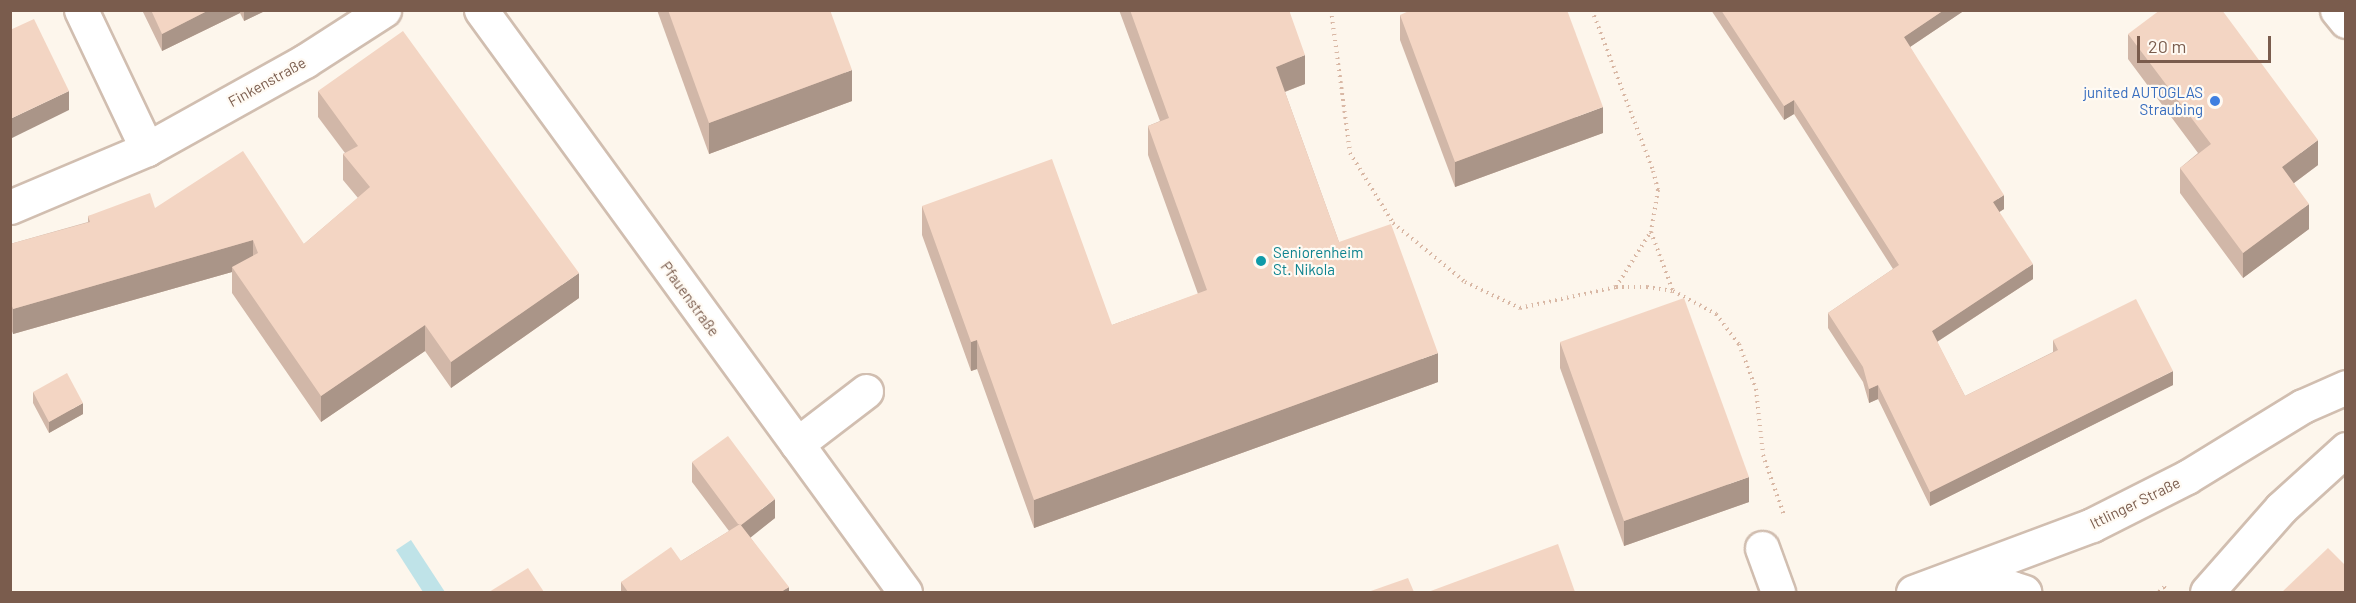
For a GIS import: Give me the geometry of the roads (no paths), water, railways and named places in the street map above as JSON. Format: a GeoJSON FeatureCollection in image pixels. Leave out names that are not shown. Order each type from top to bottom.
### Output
{"type":"FeatureCollection","features":[{"type":"Feature","properties":{"kind":"street"},"geometry":{"type":"LineString","coordinates":[[81,10],[147,149]]}},
{"type":"Feature","properties":{"kind":"street","name":"Finkenstraße"},"geometry":{"type":"LineString","coordinates":[[10,207],[147,149],[305,61],[384,10]]}},
{"type":"Feature","properties":{"kind":"street","name":"Pfauenstraße"},"geometry":{"type":"LineString","coordinates":[[481,10],[797,444],[899,591]]}},
{"type":"Feature","properties":{"kind":"street"},"geometry":{"type":"LineString","coordinates":[[2337,10],[2346,21]]}},
{"type":"Feature","properties":{"kind":"street","name":"Ittlinger Straße"},"geometry":{"type":"LineString","coordinates":[[1913,592],[2092,525],[2187,477],[2303,406],[2346,387]]}},
{"type":"Feature","properties":{"kind":"street"},"geometry":{"type":"LineString","coordinates":[[797,444],[866,391]]}},
{"type":"Feature","properties":{"kind":"street"},"geometry":{"type":"LineString","coordinates":[[2207,592],[2281,508],[2346,449]]}},
{"type":"Feature","properties":{"kind":"street"},"geometry":{"type":"LineString","coordinates":[[1762,548],[1778,592]]}},
{"type":"Feature","properties":{"kind":"street"},"geometry":{"type":"LineString","coordinates":[[1978,592],[2012,588],[2024,592]]}},
{"type":"Feature","properties":{"kind":"water"},"geometry":{"type":"Polygon","coordinates":[[[411,540],[445,592],[423,592],[396,550],[411,540]]]}},
{"type":"Feature","properties":{"kind":"place","name":"junited AUTOGLAS Straubing"},"geometry":{"type":"Point","coordinates":[2215,101]}},
{"type":"Feature","properties":{"kind":"place","name":"Seniorenheim St. Nikola"},"geometry":{"type":"Point","coordinates":[1261,261]}}]}
